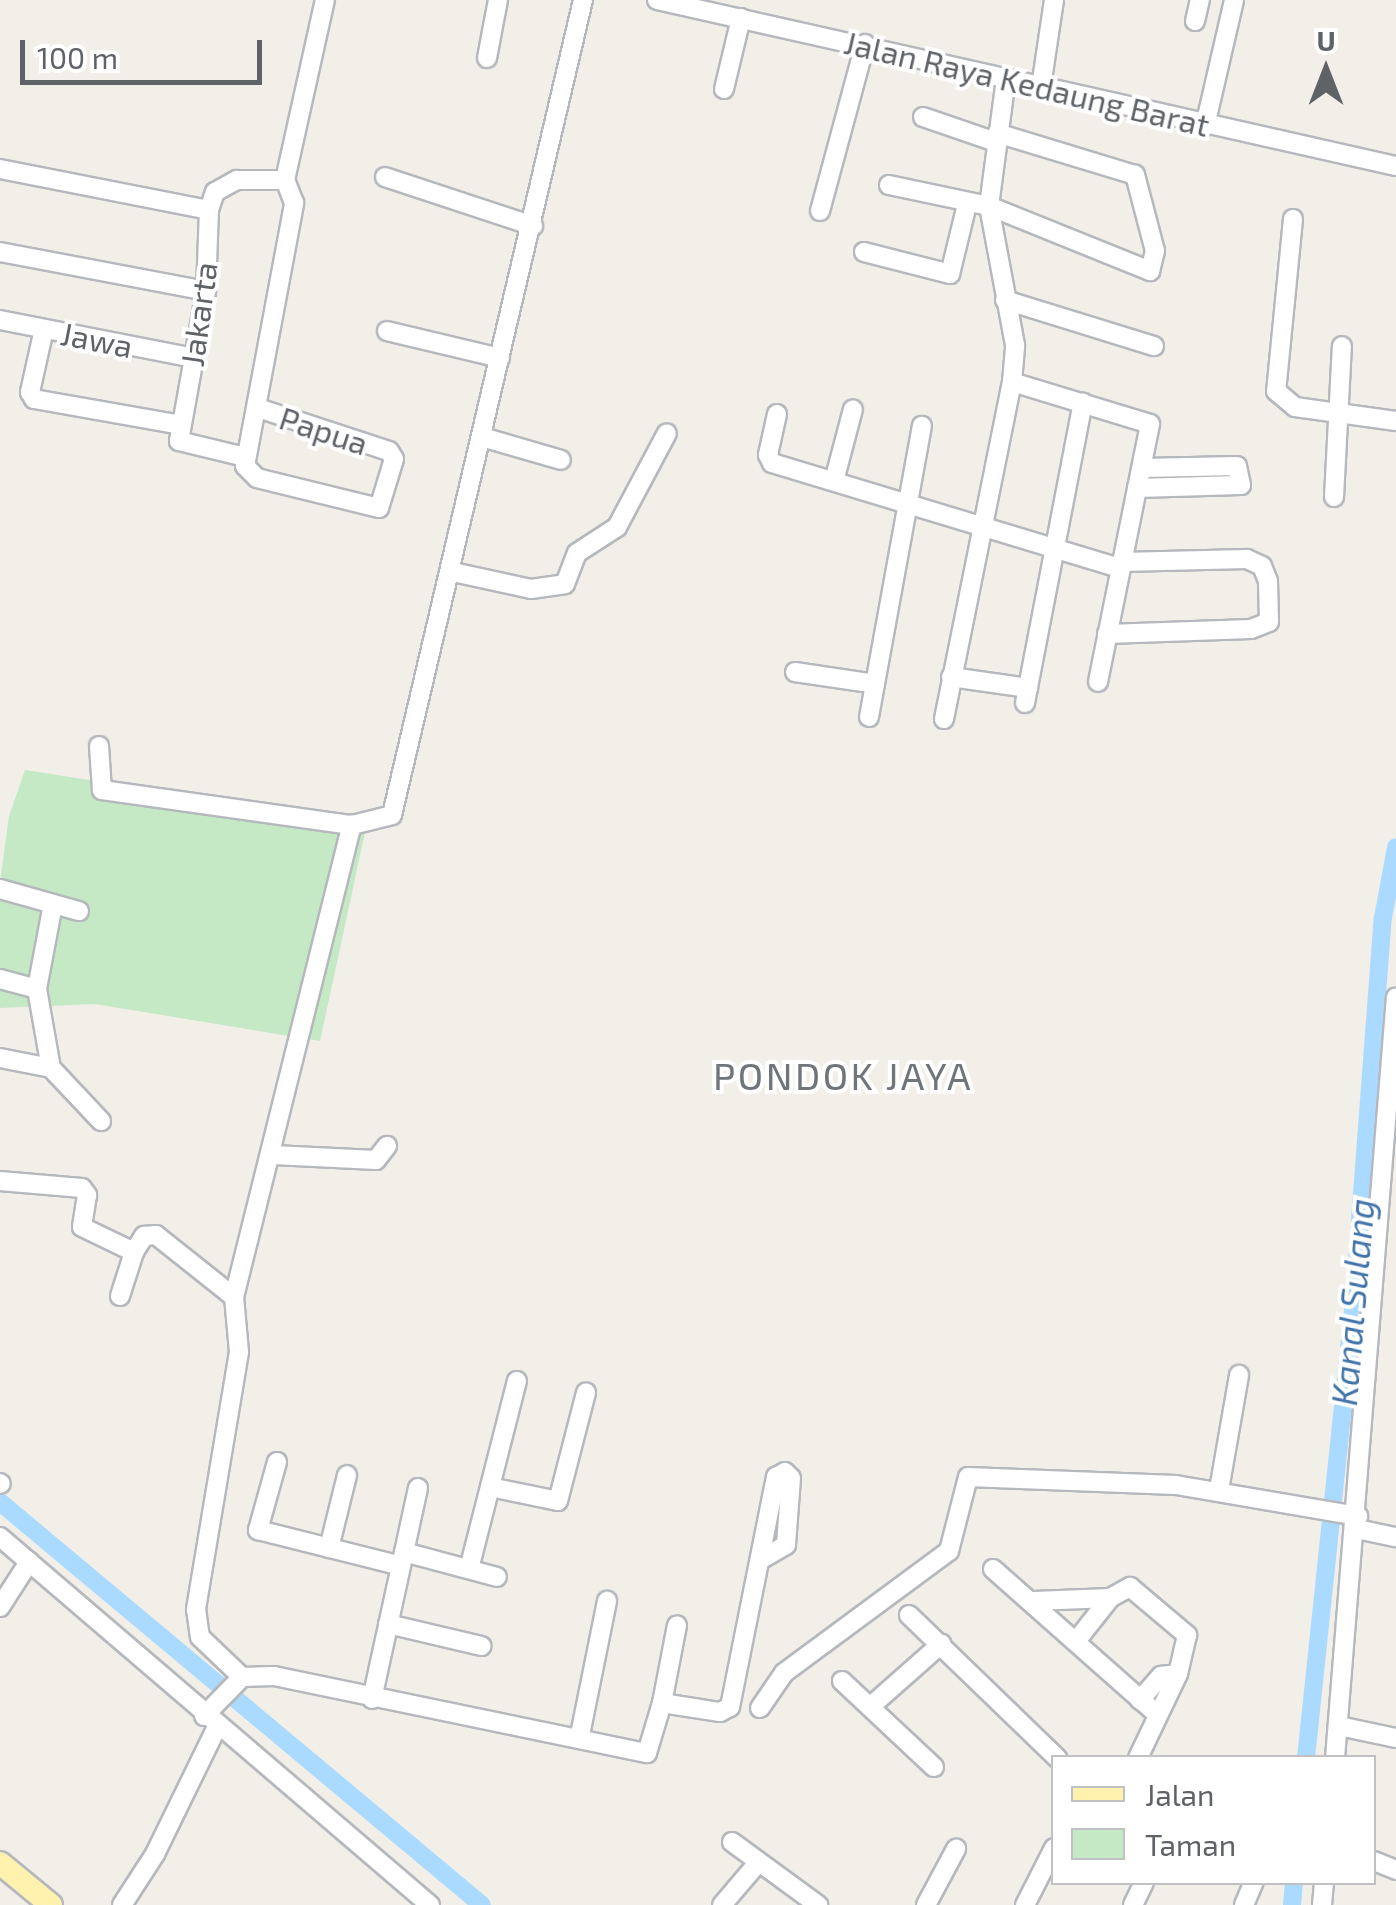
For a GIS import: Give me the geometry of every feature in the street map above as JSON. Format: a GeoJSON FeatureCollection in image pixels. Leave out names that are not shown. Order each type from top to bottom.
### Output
{"type":"FeatureCollection","features":[{"type":"Feature","properties":{"kind":"main road"},"geometry":{"type":"LineString","coordinates":[[0,1862],[50,1905]]}},
{"type":"Feature","properties":{"kind":"street"},"geometry":{"type":"LineString","coordinates":[[44,329],[31,396],[180,424],[184,447],[245,457],[258,408],[294,204],[285,180],[325,0]]}},
{"type":"Feature","properties":{"kind":"street"},"geometry":{"type":"LineString","coordinates":[[487,58],[498,0]]}},
{"type":"Feature","properties":{"kind":"street"},"geometry":{"type":"LineString","coordinates":[[99,746],[102,790],[352,824],[392,816],[533,226],[582,0]]}},
{"type":"Feature","properties":{"kind":"street","name":"Jalan Raya Kedaung Barat"},"geometry":{"type":"LineString","coordinates":[[657,0],[1396,166]]}},
{"type":"Feature","properties":{"kind":"street"},"geometry":{"type":"LineString","coordinates":[[1041,87],[1054,0]]}},
{"type":"Feature","properties":{"kind":"street"},"geometry":{"type":"LineString","coordinates":[[1195,21],[1200,0]]}},
{"type":"Feature","properties":{"kind":"street"},"geometry":{"type":"LineString","coordinates":[[1205,126],[1234,0]]}},
{"type":"Feature","properties":{"kind":"street"},"geometry":{"type":"LineString","coordinates":[[724,89],[741,18]]}},
{"type":"Feature","properties":{"kind":"street"},"geometry":{"type":"LineString","coordinates":[[820,212],[865,44]]}},
{"type":"Feature","properties":{"kind":"street"},"geometry":{"type":"LineString","coordinates":[[944,719],[978,526],[1012,382],[1015,345],[989,206],[1006,79]]}},
{"type":"Feature","properties":{"kind":"street"},"geometry":{"type":"LineString","coordinates":[[889,185],[989,206],[1150,270],[1155,251],[1136,174],[923,117]]}},
{"type":"Feature","properties":{"kind":"street"},"geometry":{"type":"LineString","coordinates":[[0,168],[209,210],[216,192],[237,180],[285,180]]}},
{"type":"Feature","properties":{"kind":"street"},"geometry":{"type":"LineString","coordinates":[[384,177],[533,226]]}},
{"type":"Feature","properties":{"kind":"street"},"geometry":{"type":"LineString","coordinates":[[864,252],[950,274],[966,204]]}},
{"type":"Feature","properties":{"kind":"street","name":"Jakarta"},"geometry":{"type":"LineString","coordinates":[[180,424],[206,291],[209,210]]}},
{"type":"Feature","properties":{"kind":"street"},"geometry":{"type":"LineString","coordinates":[[1292,220],[1290,304],[1276,391],[1295,407],[1396,420]]}},
{"type":"Feature","properties":{"kind":"street"},"geometry":{"type":"LineString","coordinates":[[0,252],[206,291]]}},
{"type":"Feature","properties":{"kind":"street"},"geometry":{"type":"LineString","coordinates":[[1005,300],[1154,346]]}},
{"type":"Feature","properties":{"kind":"street","name":"Jawa"},"geometry":{"type":"LineString","coordinates":[[0,320],[194,358]]}},
{"type":"Feature","properties":{"kind":"street"},"geometry":{"type":"LineString","coordinates":[[387,332],[500,358]]}},
{"type":"Feature","properties":{"kind":"street"},"geometry":{"type":"LineString","coordinates":[[1334,497],[1342,346]]}},
{"type":"Feature","properties":{"kind":"street"},"geometry":{"type":"LineString","coordinates":[[1012,382],[1150,424],[1098,682]]}},
{"type":"Feature","properties":{"kind":"street"},"geometry":{"type":"LineString","coordinates":[[951,678],[1027,696],[1050,550],[1083,403]]}},
{"type":"Feature","properties":{"kind":"street","name":"Papua"},"geometry":{"type":"LineString","coordinates":[[245,457],[257,478],[379,508],[394,459],[389,451],[258,408]]}},
{"type":"Feature","properties":{"kind":"street"},"geometry":{"type":"LineString","coordinates":[[834,481],[853,409]]}},
{"type":"Feature","properties":{"kind":"street"},"geometry":{"type":"LineString","coordinates":[[776,414],[770,462],[1050,550],[1120,565],[1247,559],[1262,566],[1268,581],[1268,622],[1251,629],[1107,634]]}},
{"type":"Feature","properties":{"kind":"street"},"geometry":{"type":"LineString","coordinates":[[869,717],[922,426]]}},
{"type":"Feature","properties":{"kind":"street"},"geometry":{"type":"LineString","coordinates":[[452,572],[531,590],[565,584],[577,552],[616,527],[668,433]]}},
{"type":"Feature","properties":{"kind":"street"},"geometry":{"type":"LineString","coordinates":[[482,437],[562,460]]}},
{"type":"Feature","properties":{"kind":"street"},"geometry":{"type":"LineString","coordinates":[[1137,488],[1241,486],[1238,466],[1142,468]]}},
{"type":"Feature","properties":{"kind":"street"},"geometry":{"type":"LineString","coordinates":[[795,672],[874,684]]}},
{"type":"Feature","properties":{"kind":"street"},"geometry":{"type":"LineString","coordinates":[[237,1682],[200,1637],[196,1609],[239,1352],[234,1297],[273,1155],[352,824]]}},
{"type":"Feature","properties":{"kind":"street"},"geometry":{"type":"LineString","coordinates":[[0,889],[79,910]]}},
{"type":"Feature","properties":{"kind":"street"},"geometry":{"type":"LineString","coordinates":[[50,1068],[38,989],[53,904]]}},
{"type":"Feature","properties":{"kind":"street"},"geometry":{"type":"LineString","coordinates":[[0,979],[38,989]]}},
{"type":"Feature","properties":{"kind":"street"},"geometry":{"type":"LineString","coordinates":[[1336,1755],[1390,1156],[1396,997]]}},
{"type":"Feature","properties":{"kind":"street"},"geometry":{"type":"LineString","coordinates":[[0,1058],[50,1068],[101,1120]]}},
{"type":"Feature","properties":{"kind":"street"},"geometry":{"type":"LineString","coordinates":[[273,1155],[376,1160],[387,1146]]}},
{"type":"Feature","properties":{"kind":"street"},"geometry":{"type":"LineString","coordinates":[[0,1181],[82,1188],[88,1195],[82,1227],[134,1252]]}},
{"type":"Feature","properties":{"kind":"street"},"geometry":{"type":"LineString","coordinates":[[120,1296],[134,1252],[144,1236],[156,1235],[234,1297]]}},
{"type":"Feature","properties":{"kind":"street"},"geometry":{"type":"LineString","coordinates":[[1219,1490],[1238,1375]]}},
{"type":"Feature","properties":{"kind":"street"},"geometry":{"type":"LineString","coordinates":[[469,1569],[517,1382]]}},
{"type":"Feature","properties":{"kind":"street"},"geometry":{"type":"LineString","coordinates":[[490,1487],[558,1501],[586,1393]]}},
{"type":"Feature","properties":{"kind":"street"},"geometry":{"type":"LineString","coordinates":[[278,1462],[258,1530],[329,1548],[469,1569],[497,1577]]}},
{"type":"Feature","properties":{"kind":"street"},"geometry":{"type":"LineString","coordinates":[[329,1548],[347,1475]]}},
{"type":"Feature","properties":{"kind":"street"},"geometry":{"type":"LineString","coordinates":[[760,1708],[784,1674],[949,1551],[968,1477],[1219,1490],[1355,1520],[1396,1536]]}},
{"type":"Feature","properties":{"kind":"street"},"geometry":{"type":"LineString","coordinates":[[372,1699],[418,1488]]}},
{"type":"Feature","properties":{"kind":"street"},"geometry":{"type":"LineString","coordinates":[[0,1537],[430,1905]]}},
{"type":"Feature","properties":{"kind":"street"},"geometry":{"type":"LineString","coordinates":[[662,1702],[720,1712],[730,1707],[760,1560]]}},
{"type":"Feature","properties":{"kind":"street"},"geometry":{"type":"LineString","coordinates":[[0,1607],[29,1562]]}},
{"type":"Feature","properties":{"kind":"street"},"geometry":{"type":"LineString","coordinates":[[993,1569],[1034,1601],[1158,1714]]}},
{"type":"Feature","properties":{"kind":"street"},"geometry":{"type":"LineString","coordinates":[[1076,1640],[1110,1598],[1130,1587],[1139,1590],[1188,1635],[1178,1674],[1140,1750]]}},
{"type":"Feature","properties":{"kind":"street"},"geometry":{"type":"LineString","coordinates":[[1034,1601],[1110,1598]]}},
{"type":"Feature","properties":{"kind":"street"},"geometry":{"type":"LineString","coordinates":[[580,1735],[608,1601]]}},
{"type":"Feature","properties":{"kind":"street"},"geometry":{"type":"LineString","coordinates":[[909,1616],[1053,1755]]}},
{"type":"Feature","properties":{"kind":"street"},"geometry":{"type":"LineString","coordinates":[[388,1624],[481,1646]]}},
{"type":"Feature","properties":{"kind":"street"},"geometry":{"type":"LineString","coordinates":[[122,1905],[155,1854],[212,1717],[237,1682],[274,1676],[372,1699],[580,1735],[647,1754],[677,1625]]}},
{"type":"Feature","properties":{"kind":"street"},"geometry":{"type":"LineString","coordinates":[[871,1706],[942,1644]]}},
{"type":"Feature","properties":{"kind":"street"},"geometry":{"type":"LineString","coordinates":[[1140,1700],[1161,1676],[1178,1674]]}},
{"type":"Feature","properties":{"kind":"street"},"geometry":{"type":"LineString","coordinates":[[842,1681],[934,1767]]}},
{"type":"Feature","properties":{"kind":"street"},"geometry":{"type":"LineString","coordinates":[[1338,1726],[1396,1738]]}},
{"type":"Feature","properties":{"kind":"street"},"geometry":{"type":"LineString","coordinates":[[732,1842],[811,1903]]}},
{"type":"Feature","properties":{"kind":"street"},"geometry":{"type":"LineString","coordinates":[[926,1905],[956,1849]]}},
{"type":"Feature","properties":{"kind":"street"},"geometry":{"type":"LineString","coordinates":[[1025,1905],[1051,1854]]}},
{"type":"Feature","properties":{"kind":"street"},"geometry":{"type":"LineString","coordinates":[[722,1905],[757,1864]]}},
{"type":"Feature","properties":{"kind":"green space"},"geometry":{"type":"Polygon","coordinates":[[[25,770],[367,823],[320,1041],[95,1004],[0,1008],[0,882],[9,816],[25,770]]]}},
{"type":"Feature","properties":{"kind":"waterway","name":"Kanal Sulang"},"geometry":{"type":"LineString","coordinates":[[1306,1755],[1354,1300],[1383,918],[1396,847]]}},
{"type":"Feature","properties":{"kind":"waterway"},"geometry":{"type":"LineString","coordinates":[[0,1502],[482,1905]]}},
{"type":"Feature","properties":{"kind":"waterway","name":"Kanal Sulang"},"geometry":{"type":"LineString","coordinates":[[1292,1905],[1294,1885]]}},
{"type":"Feature","properties":{"kind":"district","name":"PONDOK JAYA"},"geometry":{"type":"Point","coordinates":[843,1076]}}]}
